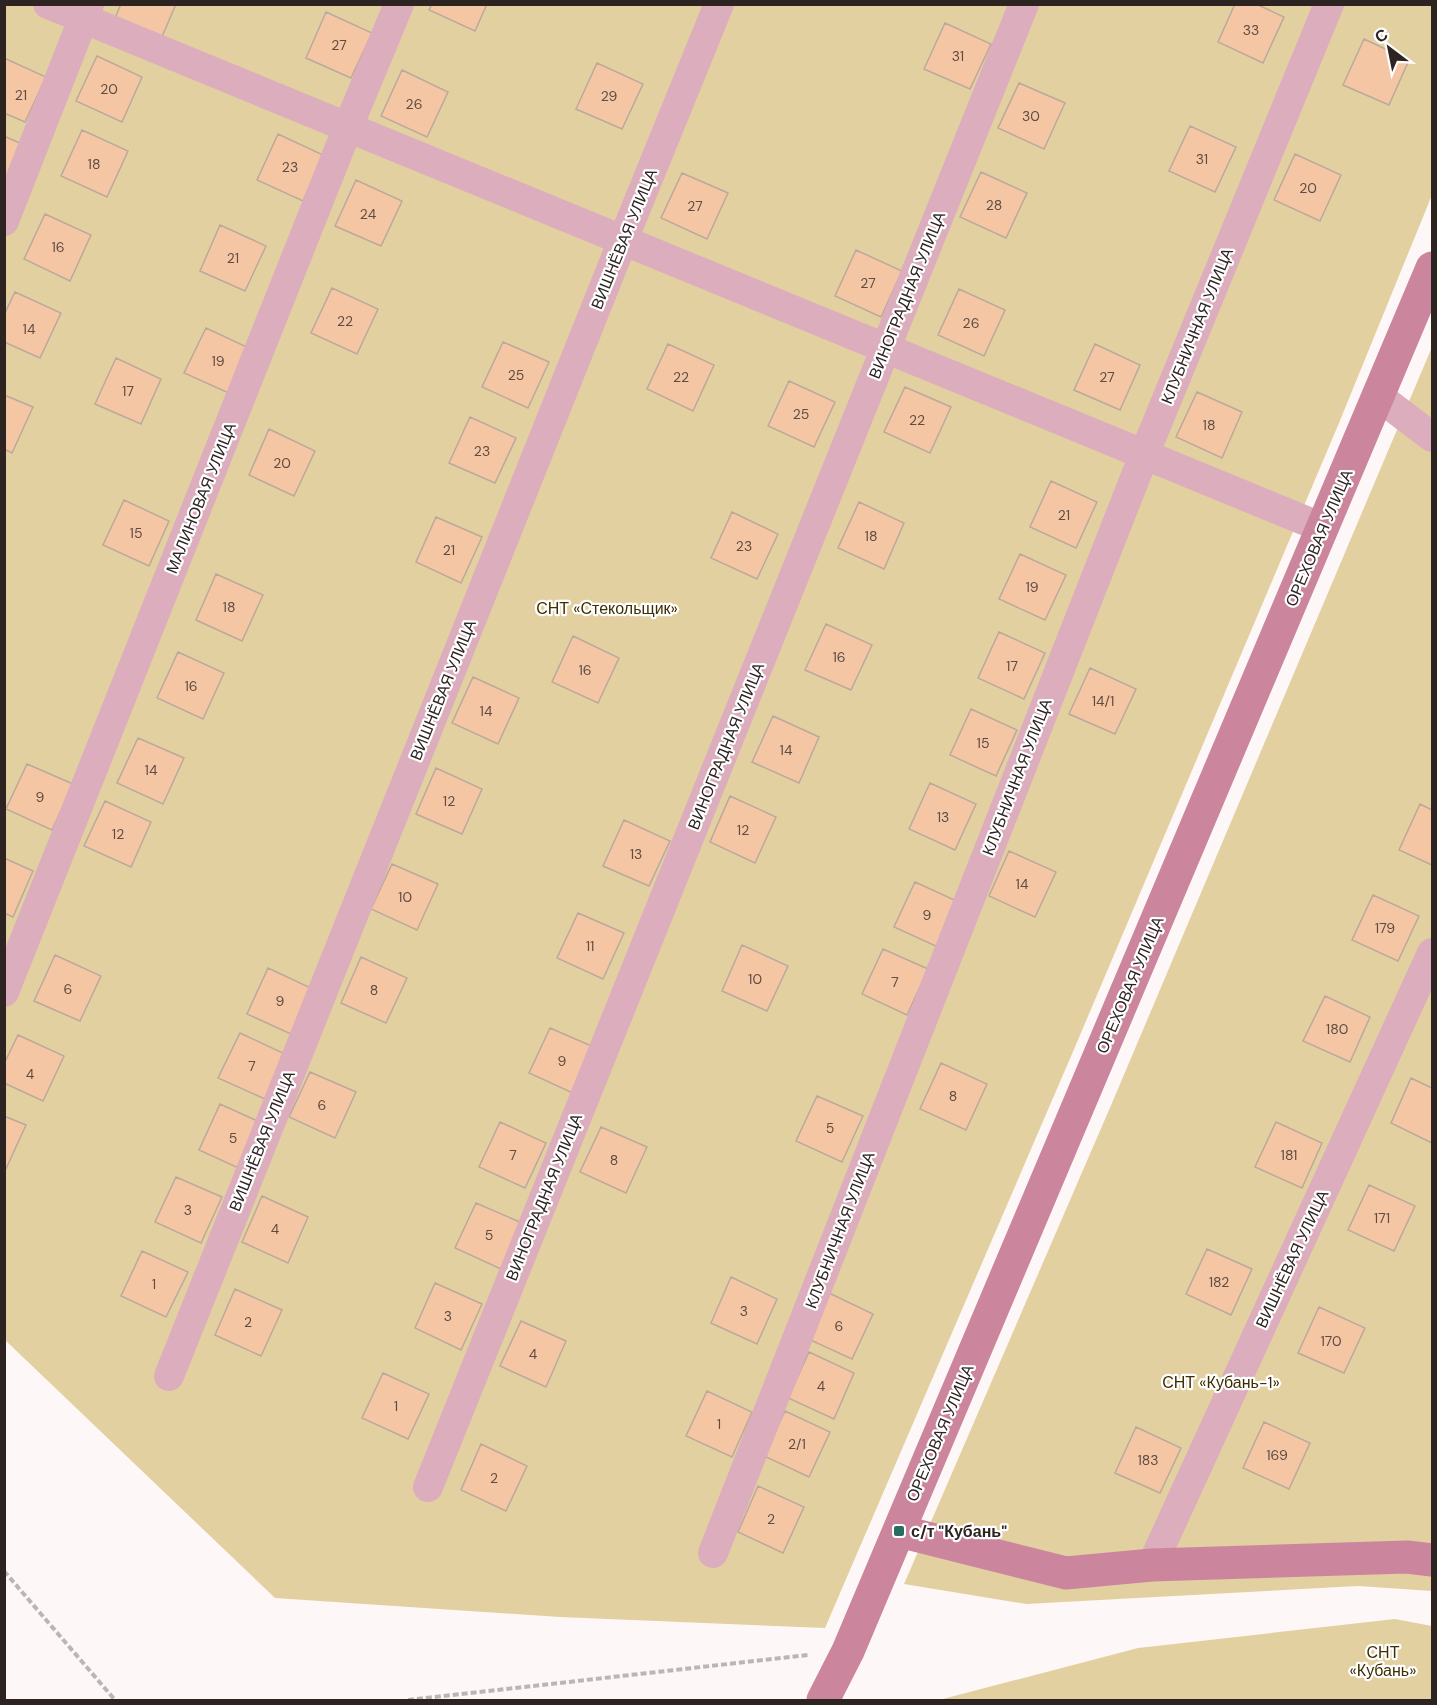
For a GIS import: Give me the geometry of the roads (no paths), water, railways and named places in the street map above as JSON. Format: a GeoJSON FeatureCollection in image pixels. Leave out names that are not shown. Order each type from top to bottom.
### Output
{"type":"FeatureCollection","features":[{"type":"Feature","properties":{"kind":"street"},"geometry":{"type":"LineString","coordinates":[[48,4],[86,12],[348,127],[1323,528]]}},
{"type":"Feature","properties":{"kind":"street","name":"МАЛИНОВАЯ УЛИЦА"},"geometry":{"type":"LineString","coordinates":[[4,992],[399,4]]}},
{"type":"Feature","properties":{"kind":"street","name":"ВИШНЁВАЯ УЛИЦА"},"geometry":{"type":"LineString","coordinates":[[168,1376],[719,4]]}},
{"type":"Feature","properties":{"kind":"street","name":"ВИНОГРАДНАЯ УЛИЦА"},"geometry":{"type":"LineString","coordinates":[[428,1487],[1024,4]]}},
{"type":"Feature","properties":{"kind":"street","name":"КЛУБНИЧНАЯ УЛИЦА"},"geometry":{"type":"LineString","coordinates":[[713,1553],[1144,454],[1329,4]]}},
{"type":"Feature","properties":{"kind":"street"},"geometry":{"type":"LineString","coordinates":[[4,221],[86,12]]}},
{"type":"Feature","properties":{"kind":"street","name":"ОРЕХОВАЯ УЛИЦА"},"geometry":{"type":"LineString","coordinates":[[823,1701],[848,1651],[1432,268]]}},
{"type":"Feature","properties":{"kind":"street"},"geometry":{"type":"LineString","coordinates":[[1377,396],[1432,436]]}},
{"type":"Feature","properties":{"kind":"street","name":"ВИШНЁВАЯ УЛИЦА"},"geometry":{"type":"LineString","coordinates":[[1152,1565],[1432,954]]}},
{"type":"Feature","properties":{"kind":"street"},"geometry":{"type":"LineString","coordinates":[[898,1531],[1066,1573],[1152,1565],[1407,1557],[1432,1560]]}},
{"type":"Feature","properties":{"kind":"place","name":"с/т \"Кубань\""},"geometry":{"type":"Point","coordinates":[899,1531]}},
{"type":"Feature","properties":{"kind":"park label","name":"СНТ «Стекольщик»"},"geometry":{"type":"Point","coordinates":[607,608]}},
{"type":"Feature","properties":{"kind":"park label","name":"СНТ «Кубань-1»"},"geometry":{"type":"Point","coordinates":[1221,1382]}},
{"type":"Feature","properties":{"kind":"park label","name":"СНТ «Кубань»"},"geometry":{"type":"Point","coordinates":[1383,1661]}}]}
